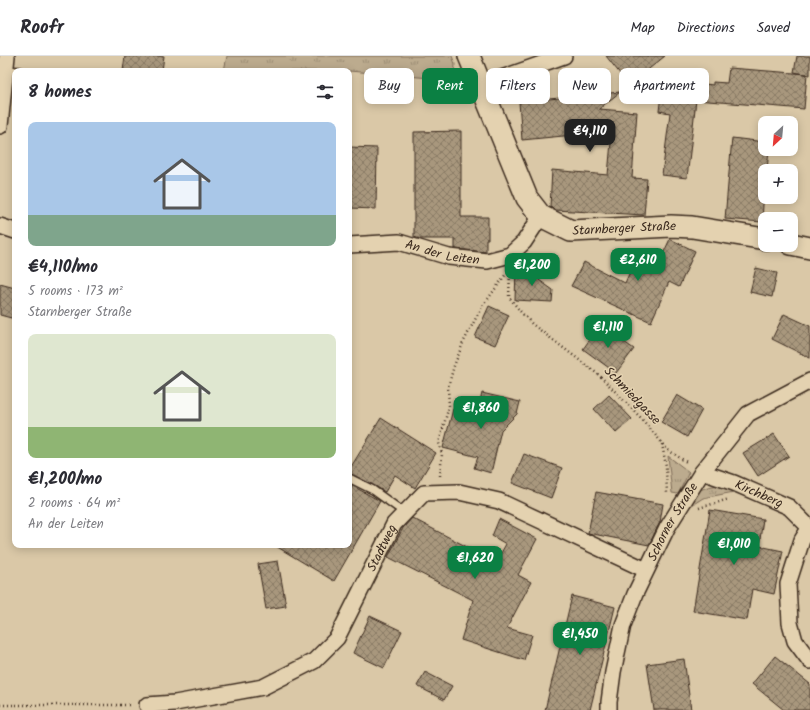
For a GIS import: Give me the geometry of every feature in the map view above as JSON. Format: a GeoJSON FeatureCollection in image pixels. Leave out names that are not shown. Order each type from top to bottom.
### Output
{"type":"FeatureCollection","features":[{"type":"Feature","properties":{"kind":"main road","name":"Starnberger Straße"},"geometry":{"type":"LineString","coordinates":[[469,56],[527,198],[541,216],[571,231],[671,226],[758,238]]}},
{"type":"Feature","properties":{"kind":"main road"},"geometry":{"type":"LineString","coordinates":[[798,245],[810,248]]}},
{"type":"Feature","properties":{"kind":"street"},"geometry":{"type":"LineString","coordinates":[[482,85],[564,56]]}},
{"type":"Feature","properties":{"kind":"street"},"geometry":{"type":"LineString","coordinates":[[0,126],[11,66]]}},
{"type":"Feature","properties":{"kind":"street","name":"An der Leiten"},"geometry":{"type":"LineString","coordinates":[[352,245],[399,242],[449,257],[487,261],[510,255],[524,242],[541,216]]}},
{"type":"Feature","properties":{"kind":"street"},"geometry":{"type":"LineString","coordinates":[[0,226],[12,230]]}},
{"type":"Feature","properties":{"kind":"street","name":"Schorner Straße"},"geometry":{"type":"LineString","coordinates":[[609,710],[611,687],[623,625],[646,570],[666,528],[702,472],[748,414],[810,381]]}},
{"type":"Feature","properties":{"kind":"street","name":"Kirchberg"},"geometry":{"type":"LineString","coordinates":[[702,472],[789,507],[810,527],[802,540],[788,584],[790,623],[795,641],[810,661]]}},
{"type":"Feature","properties":{"kind":"street","name":"Stadtweg"},"geometry":{"type":"LineString","coordinates":[[147,705],[188,705],[263,687],[314,661],[337,638],[394,524],[424,493],[459,492],[499,501],[646,570]]}},
{"type":"Feature","properties":{"kind":"lane"},"geometry":{"type":"LineString","coordinates":[[352,480],[373,490],[405,512]]}},
{"type":"Feature","properties":{"kind":"path","name":"Schmiedgasse"},"geometry":{"type":"LineString","coordinates":[[440,493],[442,454],[439,443],[449,406],[448,386],[454,366],[480,310],[510,268],[509,297],[532,324],[599,375],[640,416],[668,450],[702,472]]}},
{"type":"Feature","properties":{"kind":"path"},"geometry":{"type":"LineString","coordinates":[[662,444],[666,466],[666,528]]}},
{"type":"Feature","properties":{"kind":"path"},"geometry":{"type":"LineString","coordinates":[[693,511],[735,497],[762,495]]}},
{"type":"Feature","properties":{"kind":"path"},"geometry":{"type":"LineString","coordinates":[[0,705],[147,705]]}},
{"type":"Feature","properties":{"kind":"green space"},"geometry":{"type":"Polygon","coordinates":[[[227,56],[452,56],[455,64],[455,68],[422,68],[422,77],[414,77],[414,68],[364,68],[364,72],[352,71],[352,68],[225,68],[227,56]]]}},
{"type":"Feature","properties":{"kind":"green space"},"geometry":{"type":"Polygon","coordinates":[[[668,456],[689,472],[678,494],[672,493],[668,456]]]}},
{"type":"Feature","properties":{"kind":"green space"},"geometry":{"type":"Polygon","coordinates":[[[718,485],[739,491],[703,498],[686,509],[692,498],[698,492],[718,485]]]}},
{"type":"Feature","properties":{"kind":"building"},"geometry":{"type":"Polygon","coordinates":[[[125,56],[164,56],[162,68],[123,68],[125,56]]]}},
{"type":"Feature","properties":{"kind":"building"},"geometry":{"type":"Polygon","coordinates":[[[606,56],[665,56],[650,68],[619,68],[619,72],[606,56]]]}},
{"type":"Feature","properties":{"kind":"building"},"geometry":{"type":"Polygon","coordinates":[[[797,56],[810,56],[810,75],[794,72],[797,56]]]}},
{"type":"Feature","properties":{"kind":"building"},"geometry":{"type":"Polygon","coordinates":[[[729,68],[807,74],[804,109],[709,101],[709,85],[713,85],[713,82],[727,83],[729,68]]]}},
{"type":"Feature","properties":{"kind":"building"},"geometry":{"type":"Polygon","coordinates":[[[619,92],[611,99],[611,93],[619,92]]]}},
{"type":"Feature","properties":{"kind":"building"},"geometry":{"type":"Polygon","coordinates":[[[558,98],[558,104],[605,104],[599,109],[637,112],[632,178],[647,179],[644,215],[555,210],[550,207],[552,170],[608,175],[611,142],[594,133],[522,140],[519,104],[550,104],[550,99],[558,98]]]}},
{"type":"Feature","properties":{"kind":"building"},"geometry":{"type":"Polygon","coordinates":[[[660,104],[696,104],[687,178],[662,175],[670,113],[659,111],[660,104]]]}},
{"type":"Feature","properties":{"kind":"building"},"geometry":{"type":"Polygon","coordinates":[[[461,131],[461,217],[488,217],[488,239],[486,239],[486,252],[455,249],[455,239],[420,239],[414,237],[414,132],[461,131]]]}},
{"type":"Feature","properties":{"kind":"building"},"geometry":{"type":"Polygon","coordinates":[[[732,138],[758,141],[758,156],[768,156],[768,164],[758,164],[758,204],[763,204],[763,212],[758,212],[758,222],[725,219],[732,138]]]}},
{"type":"Feature","properties":{"kind":"building"},"geometry":{"type":"Polygon","coordinates":[[[352,147],[377,148],[376,209],[352,208],[352,147]]]}},
{"type":"Feature","properties":{"kind":"building"},"geometry":{"type":"Polygon","coordinates":[[[670,239],[695,251],[679,287],[669,282],[651,322],[571,286],[584,262],[625,283],[636,258],[657,267],[670,239]]]}},
{"type":"Feature","properties":{"kind":"building"},"geometry":{"type":"Polygon","coordinates":[[[756,268],[777,273],[772,297],[750,292],[756,268]]]}},
{"type":"Feature","properties":{"kind":"building"},"geometry":{"type":"Polygon","coordinates":[[[516,269],[545,270],[539,280],[553,290],[552,302],[515,300],[516,269]]]}},
{"type":"Feature","properties":{"kind":"building"},"geometry":{"type":"Polygon","coordinates":[[[0,284],[12,287],[12,318],[0,315],[0,284]]]}},
{"type":"Feature","properties":{"kind":"building"},"geometry":{"type":"Polygon","coordinates":[[[489,306],[509,315],[495,345],[475,337],[489,306]]]}},
{"type":"Feature","properties":{"kind":"building"},"geometry":{"type":"Polygon","coordinates":[[[784,314],[810,326],[810,358],[772,339],[784,314]]]}},
{"type":"Feature","properties":{"kind":"building"},"geometry":{"type":"Polygon","coordinates":[[[600,325],[634,349],[616,373],[583,349],[600,325]]]}},
{"type":"Feature","properties":{"kind":"building"},"geometry":{"type":"Polygon","coordinates":[[[482,393],[520,402],[517,414],[501,430],[491,473],[474,468],[478,457],[443,448],[453,409],[477,415],[482,393]]]}},
{"type":"Feature","properties":{"kind":"building"},"geometry":{"type":"Polygon","coordinates":[[[609,395],[632,419],[616,433],[594,409],[609,395]]]}},
{"type":"Feature","properties":{"kind":"building"},"geometry":{"type":"Polygon","coordinates":[[[677,395],[702,410],[687,437],[661,422],[677,395]]]}},
{"type":"Feature","properties":{"kind":"building"},"geometry":{"type":"Polygon","coordinates":[[[381,418],[436,453],[415,488],[395,475],[385,492],[352,474],[352,465],[381,418]]]}},
{"type":"Feature","properties":{"kind":"building"},"geometry":{"type":"Polygon","coordinates":[[[774,434],[789,456],[758,476],[743,453],[774,434]]]}},
{"type":"Feature","properties":{"kind":"building"},"geometry":{"type":"Polygon","coordinates":[[[524,454],[562,468],[551,498],[512,483],[524,454]]]}},
{"type":"Feature","properties":{"kind":"building"},"geometry":{"type":"Polygon","coordinates":[[[352,486],[380,501],[334,581],[279,548],[352,548],[352,486]]]}},
{"type":"Feature","properties":{"kind":"building"},"geometry":{"type":"Polygon","coordinates":[[[596,492],[663,504],[660,522],[649,545],[588,533],[596,492]]]}},
{"type":"Feature","properties":{"kind":"building"},"geometry":{"type":"Polygon","coordinates":[[[710,510],[763,519],[759,546],[783,551],[774,594],[752,589],[747,620],[693,611],[710,510]]]}},
{"type":"Feature","properties":{"kind":"building"},"geometry":{"type":"Polygon","coordinates":[[[412,518],[496,562],[506,544],[492,536],[499,519],[537,539],[518,575],[531,582],[507,628],[532,635],[524,660],[461,640],[473,600],[388,557],[403,528],[412,518]]]}},
{"type":"Feature","properties":{"kind":"building"},"geometry":{"type":"Polygon","coordinates":[[[278,561],[286,606],[266,609],[258,564],[278,561]]]}},
{"type":"Feature","properties":{"kind":"building"},"geometry":{"type":"Polygon","coordinates":[[[572,596],[615,607],[590,710],[545,710],[572,596]]]}},
{"type":"Feature","properties":{"kind":"building"},"geometry":{"type":"Polygon","coordinates":[[[370,616],[402,631],[384,668],[353,653],[370,616]]]}},
{"type":"Feature","properties":{"kind":"building"},"geometry":{"type":"Polygon","coordinates":[[[775,656],[810,684],[810,710],[784,710],[752,684],[775,656]]]}},
{"type":"Feature","properties":{"kind":"building"},"geometry":{"type":"Polygon","coordinates":[[[684,659],[691,710],[654,710],[647,664],[684,659]]]}},
{"type":"Feature","properties":{"kind":"building"},"geometry":{"type":"Polygon","coordinates":[[[425,672],[452,686],[444,700],[417,686],[425,672]]]}}]}
